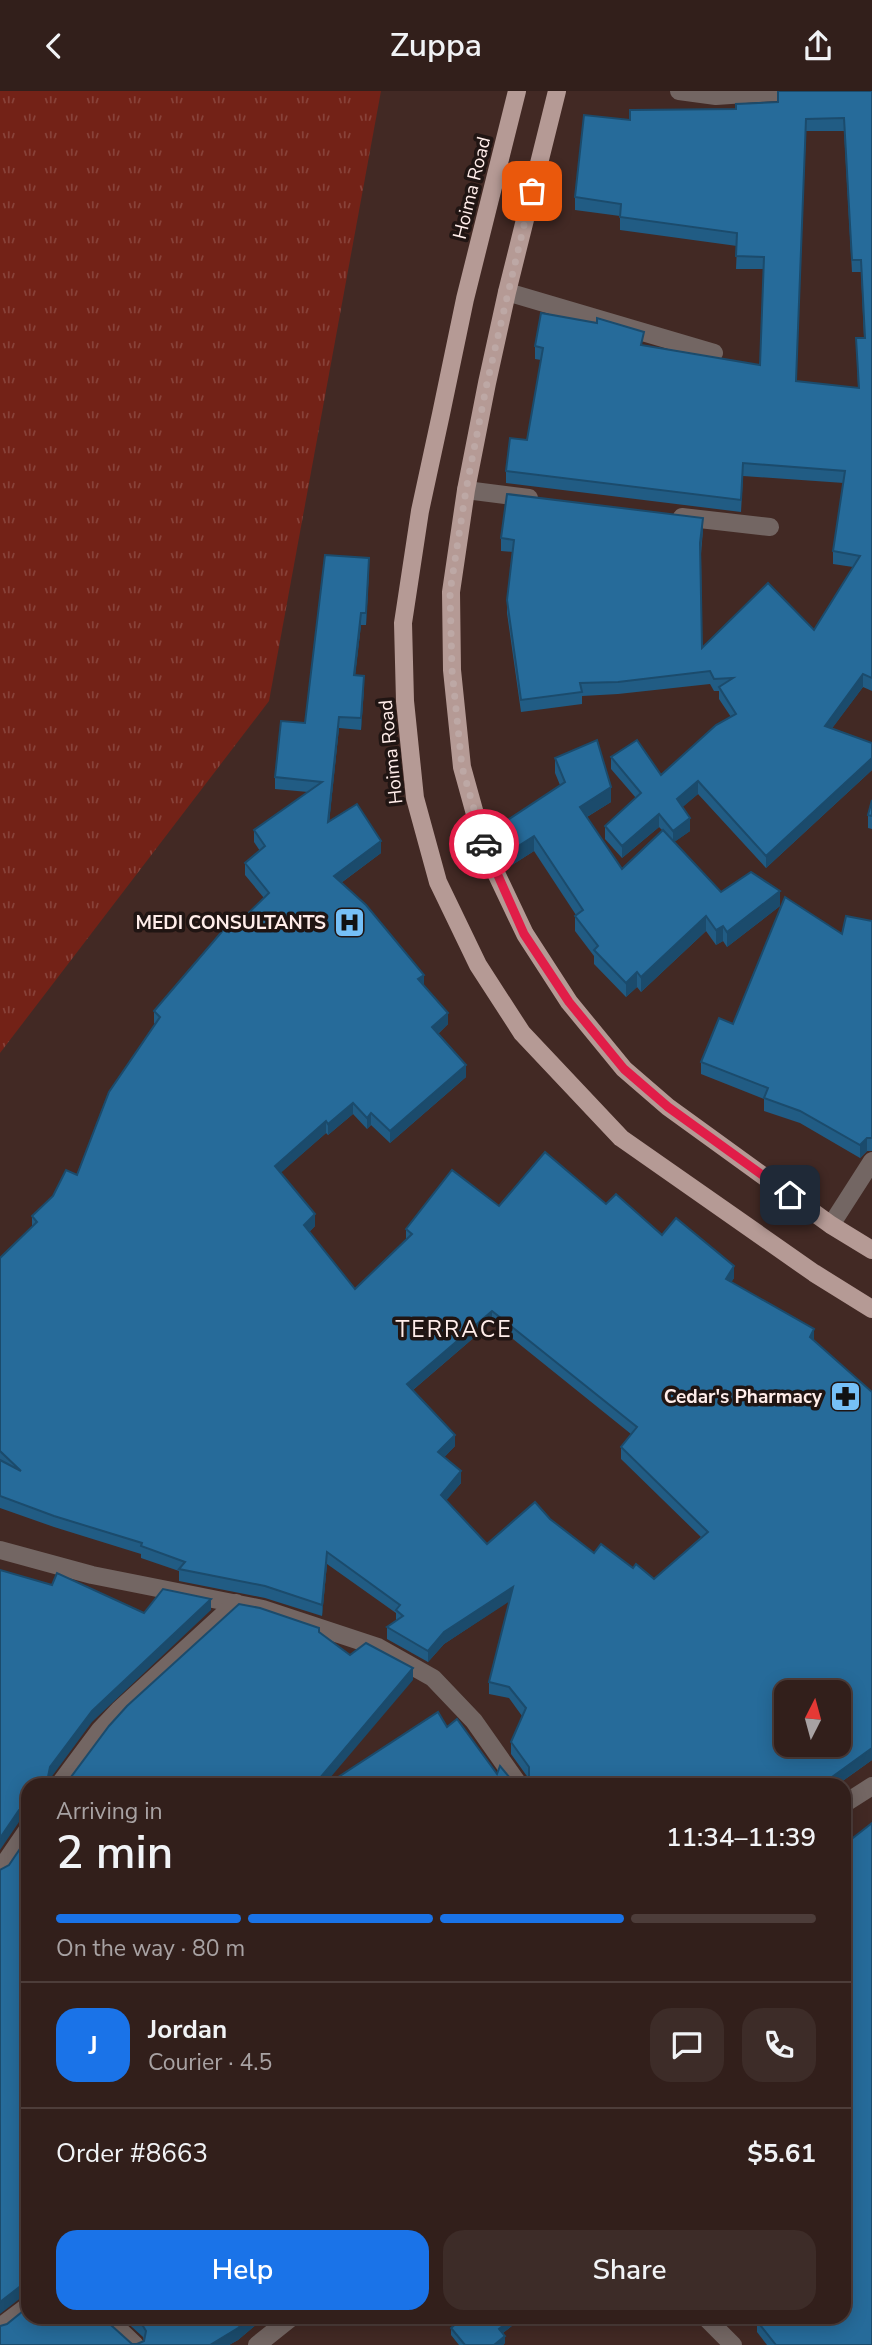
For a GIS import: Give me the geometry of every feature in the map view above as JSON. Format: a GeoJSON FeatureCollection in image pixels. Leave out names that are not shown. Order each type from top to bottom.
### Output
{"type":"FeatureCollection","features":[{"type":"Feature","properties":{"kind":"main road","name":"Hoima Road"},"geometry":{"type":"LineString","coordinates":[[517,91],[465,299],[443,401],[420,512],[403,623],[405,701],[415,798],[435,870],[478,965],[522,1033],[621,1138],[814,1273],[872,1309]]}},
{"type":"Feature","properties":{"kind":"main road"},"geometry":{"type":"LineString","coordinates":[[557,91],[507,292],[466,490],[450,592],[452,670],[462,767],[485,850],[524,934],[569,1002],[624,1069],[668,1107],[831,1225],[872,1250]]}},
{"type":"Feature","properties":{"kind":"street"},"geometry":{"type":"LineString","coordinates":[[679,91],[716,96],[792,91]]}},
{"type":"Feature","properties":{"kind":"street"},"geometry":{"type":"LineString","coordinates":[[507,292],[714,353]]}},
{"type":"Feature","properties":{"kind":"street"},"geometry":{"type":"LineString","coordinates":[[466,490],[549,501]]}},
{"type":"Feature","properties":{"kind":"street"},"geometry":{"type":"LineString","coordinates":[[660,514],[770,527]]}},
{"type":"Feature","properties":{"kind":"street"},"geometry":{"type":"LineString","coordinates":[[831,1225],[872,1160]]}},
{"type":"Feature","properties":{"kind":"street"},"geometry":{"type":"LineString","coordinates":[[0,1550],[92,1575],[236,1603],[315,1625],[378,1647],[433,1678],[474,1721],[514,1778]]}},
{"type":"Feature","properties":{"kind":"street"},"geometry":{"type":"LineString","coordinates":[[64,1778],[100,1730],[119,1710],[236,1603]]}},
{"type":"Feature","properties":{"kind":"street"},"geometry":{"type":"LineString","coordinates":[[851,1800],[872,1786]]}},
{"type":"Feature","properties":{"kind":"street"},"geometry":{"type":"LineString","coordinates":[[0,1870],[21,1839]]}},
{"type":"Feature","properties":{"kind":"street"},"geometry":{"type":"LineString","coordinates":[[0,2327],[21,2311]]}},
{"type":"Feature","properties":{"kind":"street"},"geometry":{"type":"LineString","coordinates":[[113,2324],[135,2345]]}},
{"type":"Feature","properties":{"kind":"street"},"geometry":{"type":"LineString","coordinates":[[257,2345],[283,2324]]}},
{"type":"Feature","properties":{"kind":"street"},"geometry":{"type":"LineString","coordinates":[[712,2324],[733,2345]]}},
{"type":"Feature","properties":{"kind":"green space"},"geometry":{"type":"Polygon","coordinates":[[[0,91],[381,91],[269,701],[0,1053],[0,91]]]}},
{"type":"Feature","properties":{"kind":"building"},"geometry":{"type":"Polygon","coordinates":[[[778,91],[872,91],[872,678],[863,674],[825,726],[872,743],[872,758],[766,856],[698,781],[677,799],[690,818],[673,831],[659,814],[622,846],[605,826],[641,793],[611,757],[637,740],[661,775],[716,725],[736,714],[719,687],[733,678],[714,679],[710,671],[618,682],[580,683],[582,692],[521,700],[507,600],[514,540],[501,538],[507,494],[703,518],[700,543],[702,648],[768,583],[814,630],[860,556],[833,551],[845,471],[743,463],[741,500],[506,471],[510,438],[527,440],[543,348],[535,346],[541,313],[597,323],[597,318],[644,332],[641,345],[760,365],[764,257],[736,256],[737,233],[620,217],[621,204],[575,197],[584,115],[630,120],[630,110],[736,109],[736,104],[778,102],[778,91]],[[844,118],[806,119],[796,381],[859,388],[856,338],[865,338],[861,260],[852,260],[844,118]]]}},
{"type":"Feature","properties":{"kind":"building"},"geometry":{"type":"Polygon","coordinates":[[[325,555],[369,558],[366,613],[361,613],[354,675],[364,676],[361,718],[339,717],[328,822],[357,804],[381,841],[334,876],[366,905],[424,975],[418,979],[448,1013],[432,1027],[466,1065],[390,1131],[371,1113],[367,1118],[353,1103],[328,1124],[326,1121],[275,1166],[315,1214],[304,1225],[355,1289],[412,1234],[406,1229],[452,1170],[499,1206],[545,1152],[606,1204],[616,1194],[662,1235],[676,1218],[734,1266],[726,1279],[814,1329],[810,1337],[872,1392],[872,1748],[831,1778],[529,1778],[529,1767],[511,1742],[526,1708],[509,1687],[489,1682],[513,1587],[444,1632],[428,1651],[387,1627],[403,1616],[396,1610],[400,1605],[327,1552],[322,1605],[265,1586],[179,1569],[185,1562],[141,1546],[142,1543],[0,1496],[0,1460],[21,1471],[0,1451],[0,1258],[37,1222],[32,1216],[53,1196],[66,1170],[77,1175],[109,1092],[160,1017],[154,1011],[225,928],[229,932],[269,893],[245,863],[265,846],[254,830],[322,782],[275,777],[281,721],[305,723],[325,555]],[[492,1311],[407,1384],[455,1435],[438,1452],[461,1471],[441,1495],[487,1544],[535,1502],[550,1519],[594,1553],[601,1544],[633,1568],[636,1564],[654,1579],[708,1532],[621,1447],[637,1427],[492,1311]]]}},
{"type":"Feature","properties":{"kind":"building"},"geometry":{"type":"Polygon","coordinates":[[[597,740],[611,787],[580,807],[622,869],[663,830],[721,892],[751,872],[780,891],[727,932],[723,926],[716,930],[706,916],[641,977],[637,972],[626,983],[594,950],[598,946],[575,916],[583,910],[534,836],[512,850],[497,827],[565,782],[555,758],[597,740]]]}},
{"type":"Feature","properties":{"kind":"building"},"geometry":{"type":"Polygon","coordinates":[[[872,800],[872,816],[868,815],[872,800]]]}},
{"type":"Feature","properties":{"kind":"building"},"geometry":{"type":"Polygon","coordinates":[[[785,897],[842,934],[846,916],[872,921],[872,1138],[867,1138],[860,1145],[800,1111],[764,1098],[768,1088],[701,1062],[719,1018],[733,1024],[785,897]]]}},
{"type":"Feature","properties":{"kind":"building"},"geometry":{"type":"Polygon","coordinates":[[[0,1570],[52,1585],[57,1573],[144,1613],[163,1589],[211,1599],[92,1711],[50,1767],[49,1778],[21,1778],[21,1809],[0,1838],[0,1570]]]}},
{"type":"Feature","properties":{"kind":"building"},"geometry":{"type":"Polygon","coordinates":[[[239,1604],[260,1608],[319,1628],[319,1632],[350,1655],[366,1643],[413,1668],[320,1778],[70,1778],[127,1706],[239,1604]]]}},
{"type":"Feature","properties":{"kind":"building"},"geometry":{"type":"Polygon","coordinates":[[[438,1712],[447,1727],[457,1719],[497,1774],[500,1766],[510,1778],[337,1778],[438,1712]]]}},
{"type":"Feature","properties":{"kind":"building"},"geometry":{"type":"Polygon","coordinates":[[[872,1823],[872,2345],[776,2345],[759,2324],[851,2324],[851,1840],[872,1823]]]}},
{"type":"Feature","properties":{"kind":"building"},"geometry":{"type":"Polygon","coordinates":[[[21,1847],[21,2286],[0,2302],[0,1870],[9,1865],[21,1847]]]}},
{"type":"Feature","properties":{"kind":"building"},"geometry":{"type":"Polygon","coordinates":[[[21,2313],[21,2324],[110,2324],[132,2344],[137,2344],[144,2341],[146,2331],[141,2324],[243,2324],[210,2345],[0,2345],[0,2326],[21,2313]]]}},
{"type":"Feature","properties":{"kind":"building"},"geometry":{"type":"Polygon","coordinates":[[[456,2324],[505,2324],[499,2329],[505,2336],[494,2345],[465,2345],[451,2328],[456,2324]]]}},
{"type":"Feature","properties":{"kind":"way so far"},"geometry":{"type":"LineString","coordinates":[[484,844],[462,767],[452,670],[450,592],[487,383],[532,191]]}},
{"type":"Feature","properties":{"kind":"place","name":"MEDI CONSULTANTS"},"geometry":{"type":"Point","coordinates":[349,923]}},
{"type":"Feature","properties":{"kind":"place","name":"Cedar's Pharmacy"},"geometry":{"type":"Point","coordinates":[845,1397]}},
{"type":"Feature","properties":{"kind":"district","name":"TERRACE"},"geometry":{"type":"Point","coordinates":[454,1329]}},
{"type":"Feature","properties":{"kind":"route"},"geometry":{"type":"LineString","coordinates":[[484,844],[524,934],[569,1002],[624,1069],[668,1107],[790,1195]]}}]}
